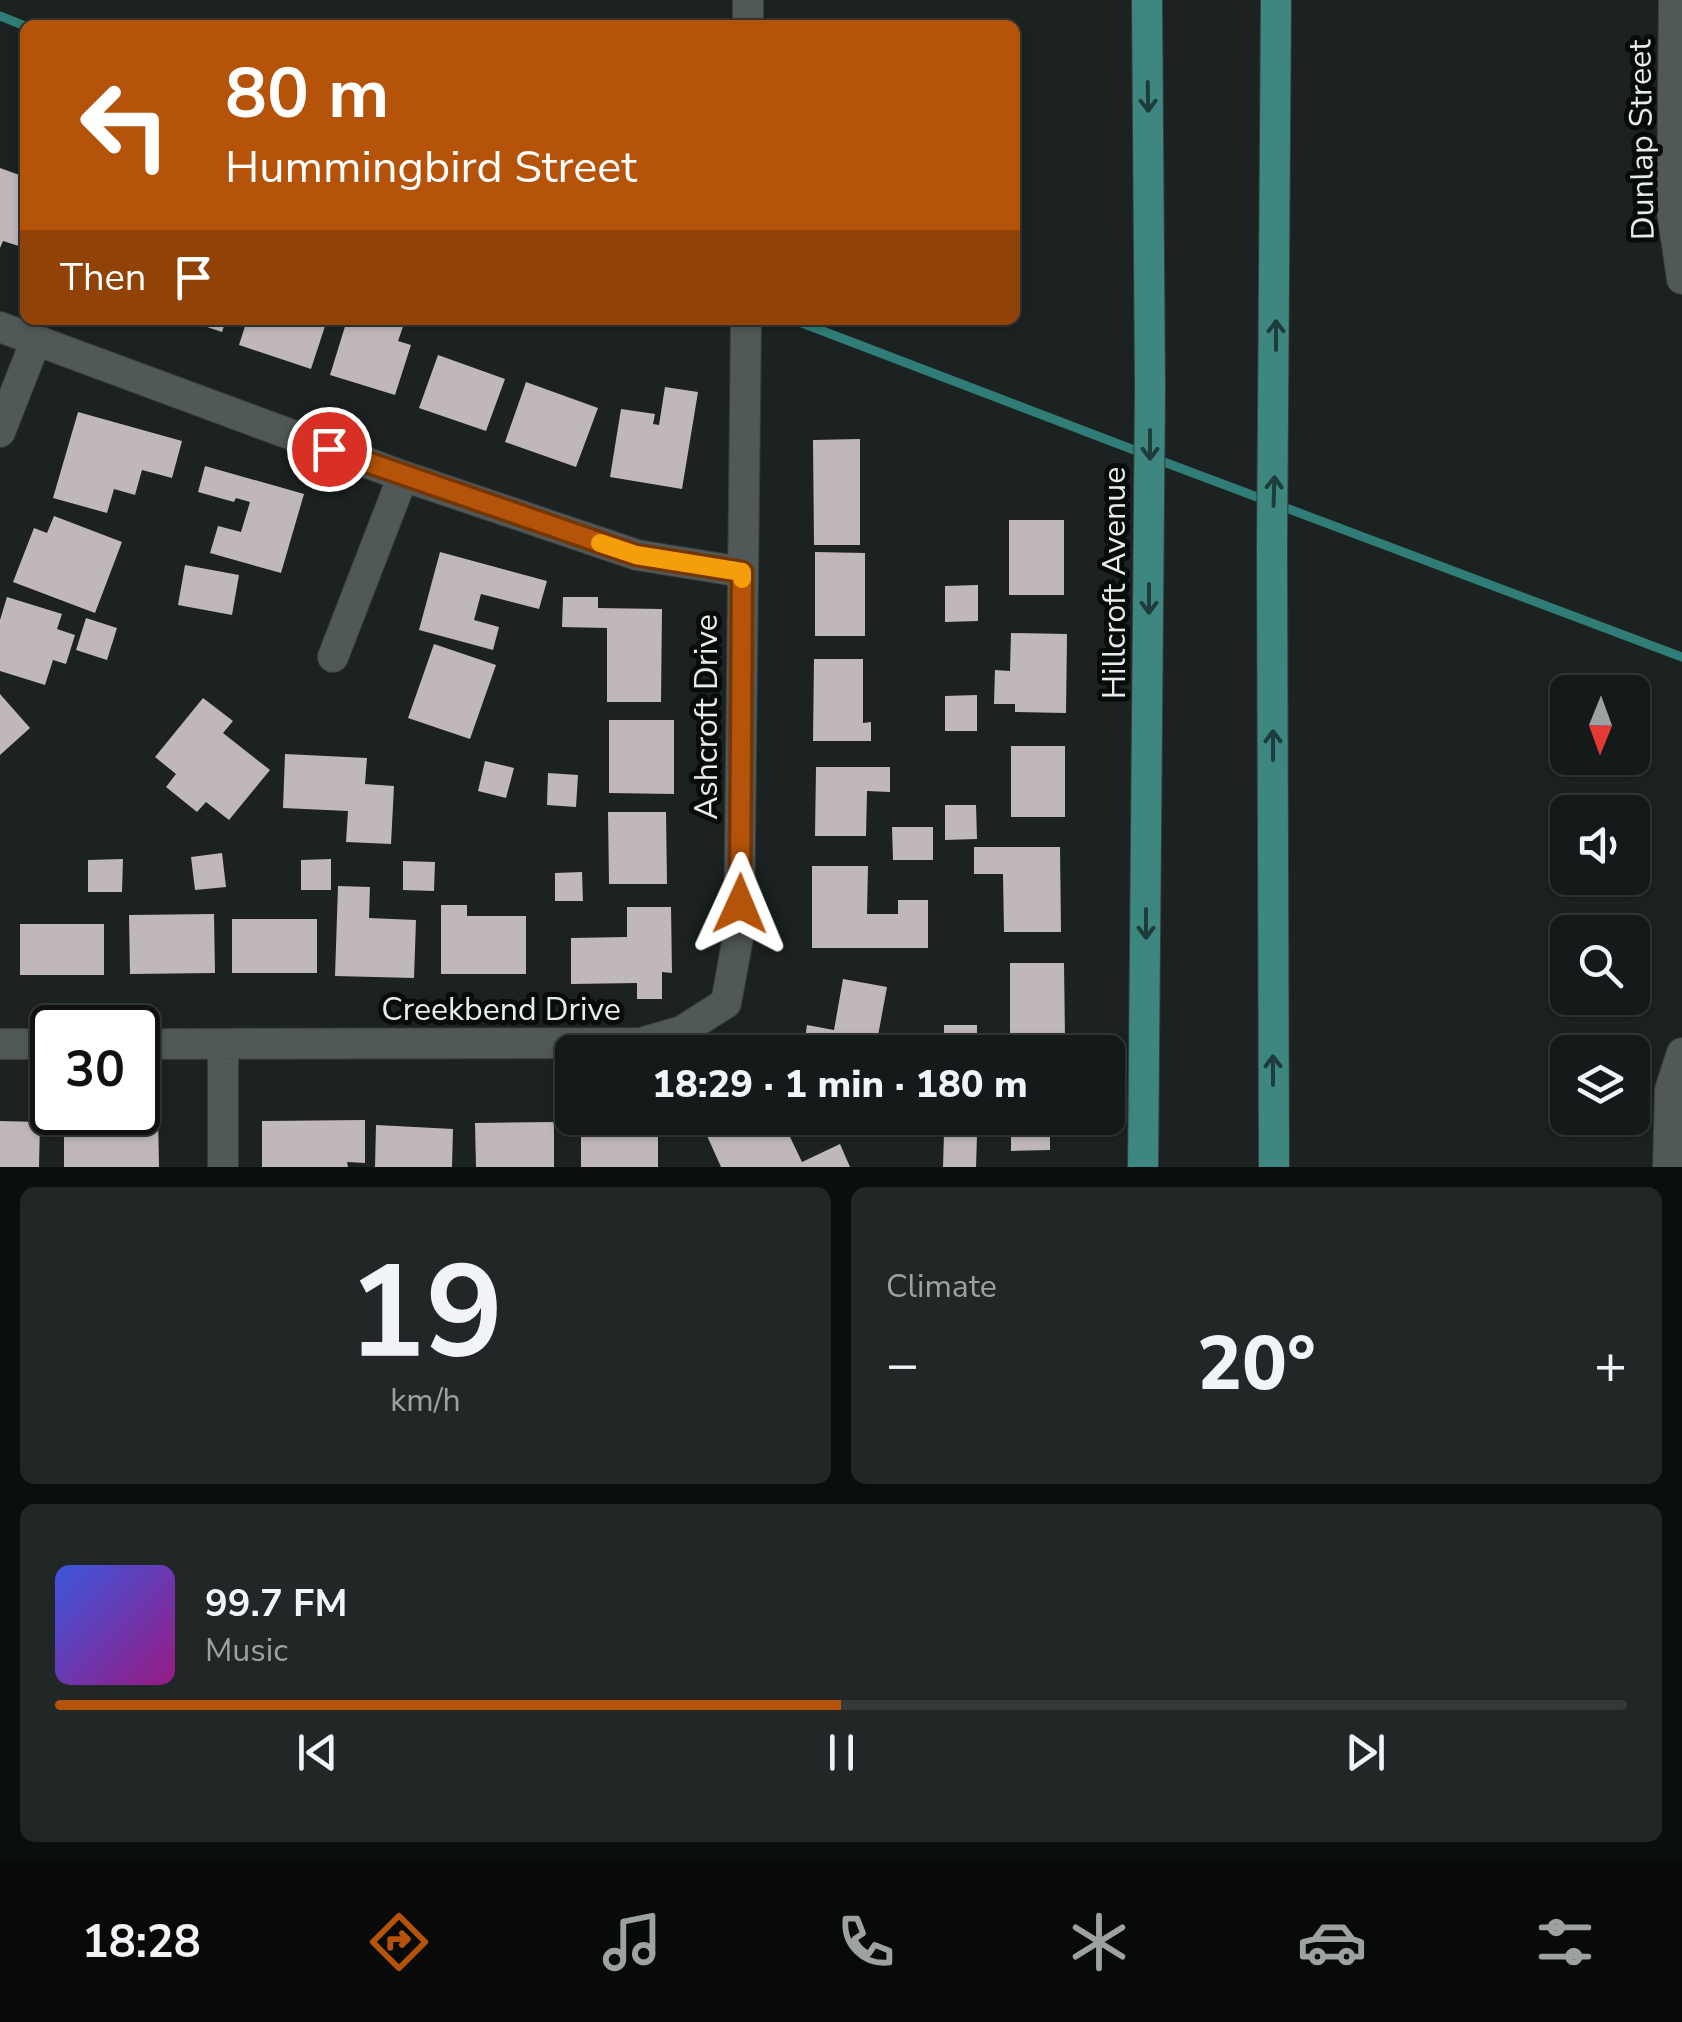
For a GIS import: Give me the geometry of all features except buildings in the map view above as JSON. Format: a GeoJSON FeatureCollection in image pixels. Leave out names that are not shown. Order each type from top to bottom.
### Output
{"type":"FeatureCollection","features":[{"type":"Feature","properties":{"kind":"main road","name":"Hillcroft Avenue"},"geometry":{"type":"LineString","coordinates":[[1143,1167],[1150,501],[1147,0]]}},
{"type":"Feature","properties":{"kind":"main road"},"geometry":{"type":"LineString","coordinates":[[1274,1167],[1272,550],[1276,433],[1276,0]]}},
{"type":"Feature","properties":{"kind":"street","name":"Dunlap Street"},"geometry":{"type":"LineString","coordinates":[[1674,0],[1672,212],[1682,279]]}},
{"type":"Feature","properties":{"kind":"street","name":"Ashcroft Drive"},"geometry":{"type":"LineString","coordinates":[[740,875],[746,325]]}},
{"type":"Feature","properties":{"kind":"street"},"geometry":{"type":"LineString","coordinates":[[0,326],[403,476],[636,555],[742,572]]}},
{"type":"Feature","properties":{"kind":"street"},"geometry":{"type":"LineString","coordinates":[[0,432],[36,340]]}},
{"type":"Feature","properties":{"kind":"street"},"geometry":{"type":"LineString","coordinates":[[332,657],[403,476]]}},
{"type":"Feature","properties":{"kind":"street","name":"Creekbend Drive"},"geometry":{"type":"LineString","coordinates":[[160,1044],[641,1043],[682,1031],[726,1003],[739,932],[740,875]]}},
{"type":"Feature","properties":{"kind":"street"},"geometry":{"type":"LineString","coordinates":[[0,1044],[30,1044]]}},
{"type":"Feature","properties":{"kind":"street"},"geometry":{"type":"LineString","coordinates":[[222,1167],[223,1044]]}},
{"type":"Feature","properties":{"kind":"street"},"geometry":{"type":"LineString","coordinates":[[1668,1167],[1670,1090],[1682,1052]]}},
{"type":"Feature","properties":{"kind":"waterway"},"geometry":{"type":"LineString","coordinates":[[0,16],[20,24]]}},
{"type":"Feature","properties":{"kind":"waterway"},"geometry":{"type":"LineString","coordinates":[[807,325],[1142,453]]}},
{"type":"Feature","properties":{"kind":"waterway"},"geometry":{"type":"LineString","coordinates":[[1156,459],[1682,657]]}},
{"type":"Feature","properties":{"kind":"slow traffic"},"geometry":{"type":"LineString","coordinates":[[600,543],[636,555],[742,572],[742,579]]}},
{"type":"Feature","properties":{"kind":"route"},"geometry":{"type":"LineString","coordinates":[[329,449],[636,555],[742,572],[740,904]]}}]}
